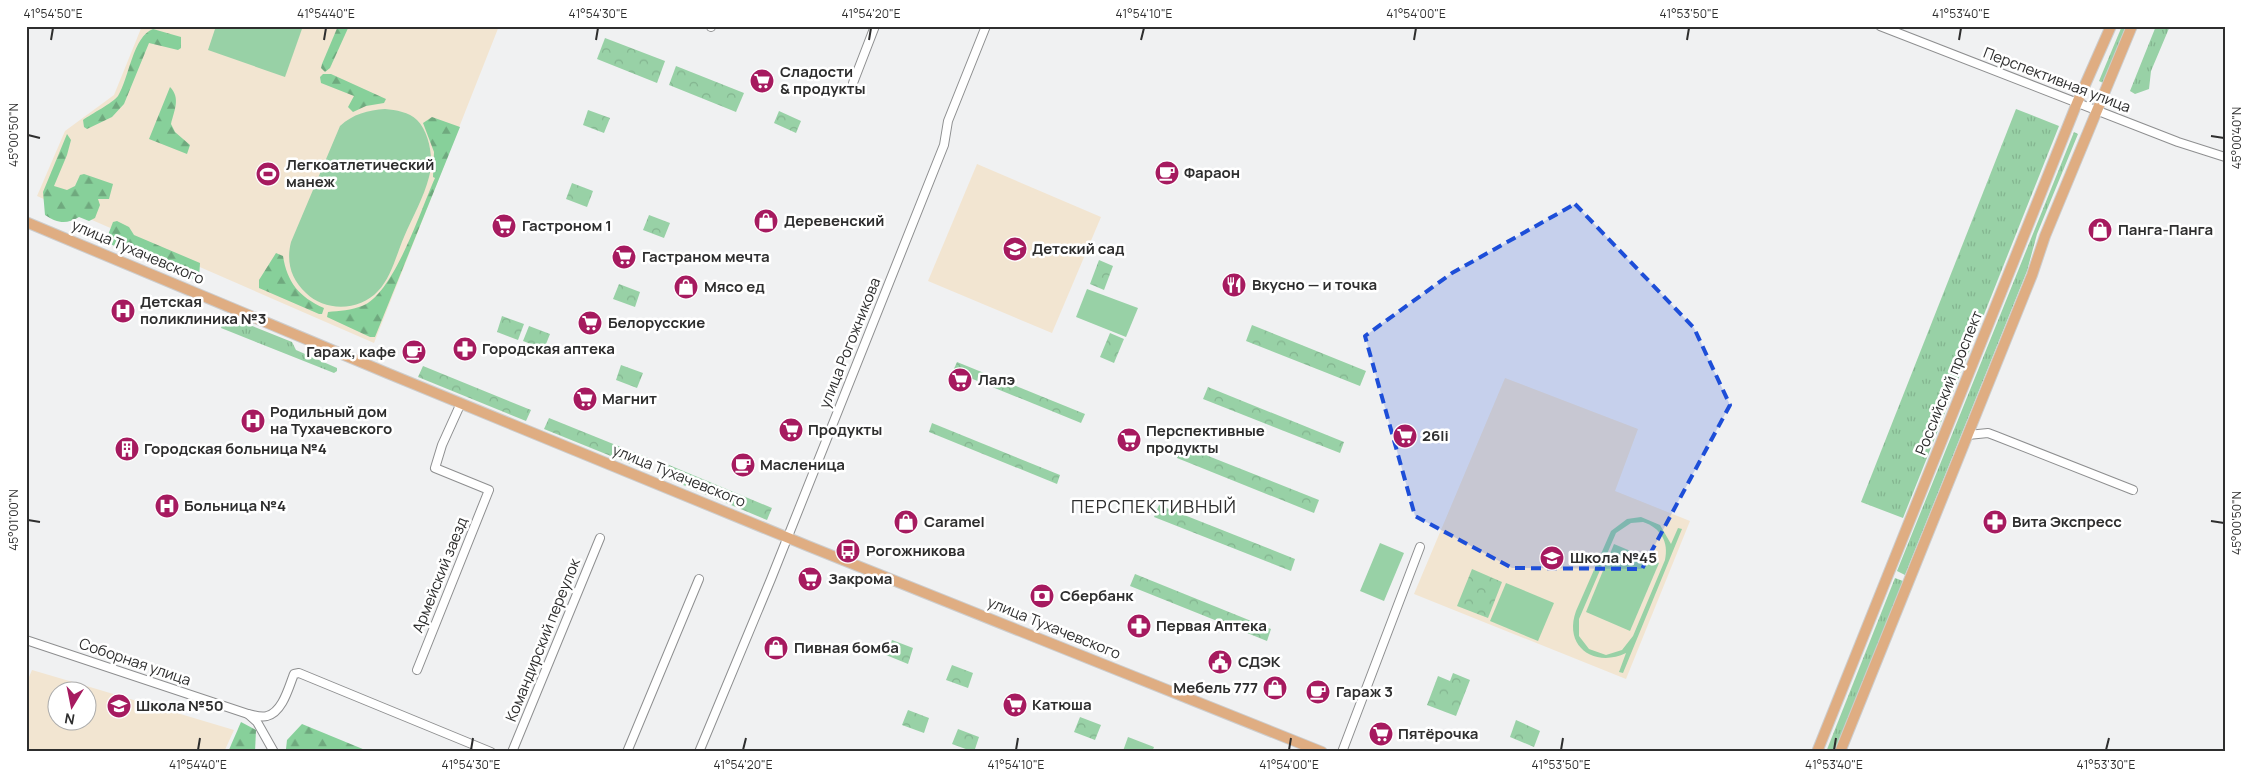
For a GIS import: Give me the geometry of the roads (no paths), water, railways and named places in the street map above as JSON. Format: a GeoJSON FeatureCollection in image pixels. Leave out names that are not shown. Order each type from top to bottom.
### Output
{"type":"FeatureCollection","features":[{"type":"Feature","properties":{"kind":"main road","name":"Российский проспект"},"geometry":{"type":"LineString","coordinates":[[1817,752],[2077,103],[2111,26]]}},
{"type":"Feature","properties":{"kind":"main road"},"geometry":{"type":"LineString","coordinates":[[1840,752],[2032,274],[2045,236],[2132,26]]}},
{"type":"Feature","properties":{"kind":"main road","name":"улица Тухачевского"},"geometry":{"type":"LineString","coordinates":[[26,222],[461,403],[1322,752]]}},
{"type":"Feature","properties":{"kind":"street"},"geometry":{"type":"LineString","coordinates":[[853,83],[875,26]]}},
{"type":"Feature","properties":{"kind":"street","name":"улица Рогожникова"},"geometry":{"type":"LineString","coordinates":[[699,752],[788,536],[944,145],[948,121],[986,26]]}},
{"type":"Feature","properties":{"kind":"street","name":"Перспективная улица"},"geometry":{"type":"LineString","coordinates":[[1880,26],[2098,111],[2225,157]]}},
{"type":"Feature","properties":{"kind":"street","name":"Армейский заезд"},"geometry":{"type":"LineString","coordinates":[[417,670],[488,490],[435,468],[442,445],[461,403]]}},
{"type":"Feature","properties":{"kind":"street"},"geometry":{"type":"LineString","coordinates":[[1968,435],[1988,433],[2134,490]]}},
{"type":"Feature","properties":{"kind":"street","name":"Командирский переулок"},"geometry":{"type":"LineString","coordinates":[[512,752],[600,538]]}},
{"type":"Feature","properties":{"kind":"street"},"geometry":{"type":"LineString","coordinates":[[1342,752],[1420,547]]}},
{"type":"Feature","properties":{"kind":"street"},"geometry":{"type":"LineString","coordinates":[[627,752],[699,579]]}},
{"type":"Feature","properties":{"kind":"street","name":"Соборная улица"},"geometry":{"type":"LineString","coordinates":[[26,640],[248,714]]}},
{"type":"Feature","properties":{"kind":"street"},"geometry":{"type":"LineString","coordinates":[[248,714],[262,716],[273,714],[282,703],[294,674],[299,673],[491,752]]}},
{"type":"Feature","properties":{"kind":"street"},"geometry":{"type":"LineString","coordinates":[[248,714],[257,722],[270,750]]}},
{"type":"Feature","properties":{"kind":"place","name":"Сладости & продукты"},"geometry":{"type":"Point","coordinates":[762,81]}},
{"type":"Feature","properties":{"kind":"place","name":"Фараон"},"geometry":{"type":"Point","coordinates":[1167,173]}},
{"type":"Feature","properties":{"kind":"place","name":"Легкоатлетический манеж"},"geometry":{"type":"Point","coordinates":[268,174]}},
{"type":"Feature","properties":{"kind":"place","name":"Деревенский"},"geometry":{"type":"Point","coordinates":[766,221]}},
{"type":"Feature","properties":{"kind":"place","name":"Гастроном 1"},"geometry":{"type":"Point","coordinates":[504,226]}},
{"type":"Feature","properties":{"kind":"place","name":"Панга-Панга"},"geometry":{"type":"Point","coordinates":[2100,230]}},
{"type":"Feature","properties":{"kind":"place","name":"Детский сад"},"geometry":{"type":"Point","coordinates":[1015,249]}},
{"type":"Feature","properties":{"kind":"place","name":"Гастраном мечта"},"geometry":{"type":"Point","coordinates":[624,257]}},
{"type":"Feature","properties":{"kind":"place","name":"Вкусно — и точка"},"geometry":{"type":"Point","coordinates":[1234,285]}},
{"type":"Feature","properties":{"kind":"place","name":"Мясо ед"},"geometry":{"type":"Point","coordinates":[686,287]}},
{"type":"Feature","properties":{"kind":"place","name":"Детская поликлиника №3"},"geometry":{"type":"Point","coordinates":[123,311]}},
{"type":"Feature","properties":{"kind":"place","name":"Белорусские"},"geometry":{"type":"Point","coordinates":[590,323]}},
{"type":"Feature","properties":{"kind":"place","name":"Городская аптека"},"geometry":{"type":"Point","coordinates":[465,349]}},
{"type":"Feature","properties":{"kind":"place","name":"Гараж, кафе"},"geometry":{"type":"Point","coordinates":[414,352]}},
{"type":"Feature","properties":{"kind":"place","name":"Лалэ"},"geometry":{"type":"Point","coordinates":[960,380]}},
{"type":"Feature","properties":{"kind":"place","name":"Магнит"},"geometry":{"type":"Point","coordinates":[585,399]}},
{"type":"Feature","properties":{"kind":"place","name":"Родильный дом на Тухачевского"},"geometry":{"type":"Point","coordinates":[253,421]}},
{"type":"Feature","properties":{"kind":"place","name":"Продукты"},"geometry":{"type":"Point","coordinates":[791,430]}},
{"type":"Feature","properties":{"kind":"place","name":"26li"},"geometry":{"type":"Point","coordinates":[1405,436]}},
{"type":"Feature","properties":{"kind":"place","name":"Перспективные продукты"},"geometry":{"type":"Point","coordinates":[1129,440]}},
{"type":"Feature","properties":{"kind":"place","name":"Городская больница №4"},"geometry":{"type":"Point","coordinates":[127,449]}},
{"type":"Feature","properties":{"kind":"place","name":"Масленица"},"geometry":{"type":"Point","coordinates":[743,465]}},
{"type":"Feature","properties":{"kind":"place","name":"Больница №4"},"geometry":{"type":"Point","coordinates":[167,506]}},
{"type":"Feature","properties":{"kind":"place","name":"Caramel"},"geometry":{"type":"Point","coordinates":[906,522]}},
{"type":"Feature","properties":{"kind":"place","name":"Вита Экспресс"},"geometry":{"type":"Point","coordinates":[1995,522]}},
{"type":"Feature","properties":{"kind":"place","name":"Рогожникова"},"geometry":{"type":"Point","coordinates":[848,551]}},
{"type":"Feature","properties":{"kind":"place","name":"Школа №45"},"geometry":{"type":"Point","coordinates":[1552,558]}},
{"type":"Feature","properties":{"kind":"place","name":"Закрома"},"geometry":{"type":"Point","coordinates":[810,579]}},
{"type":"Feature","properties":{"kind":"place","name":"Сбербанк"},"geometry":{"type":"Point","coordinates":[1042,596]}},
{"type":"Feature","properties":{"kind":"place","name":"Первая Аптека"},"geometry":{"type":"Point","coordinates":[1139,626]}},
{"type":"Feature","properties":{"kind":"place","name":"Пивная бомба"},"geometry":{"type":"Point","coordinates":[776,648]}},
{"type":"Feature","properties":{"kind":"place","name":"СДЭК"},"geometry":{"type":"Point","coordinates":[1220,662]}},
{"type":"Feature","properties":{"kind":"place","name":"Мебель 777"},"geometry":{"type":"Point","coordinates":[1275,688]}},
{"type":"Feature","properties":{"kind":"place","name":"Гараж 3"},"geometry":{"type":"Point","coordinates":[1318,692]}},
{"type":"Feature","properties":{"kind":"place","name":"Катюша"},"geometry":{"type":"Point","coordinates":[1015,705]}},
{"type":"Feature","properties":{"kind":"place","name":"Школа №50"},"geometry":{"type":"Point","coordinates":[119,706]}},
{"type":"Feature","properties":{"kind":"place","name":"Пятёрочка"},"geometry":{"type":"Point","coordinates":[1381,734]}},
{"type":"Feature","properties":{"kind":"district","name":"ПЕРСПЕКТИВНЫЙ"},"geometry":{"type":"Point","coordinates":[1154,507]}}]}
